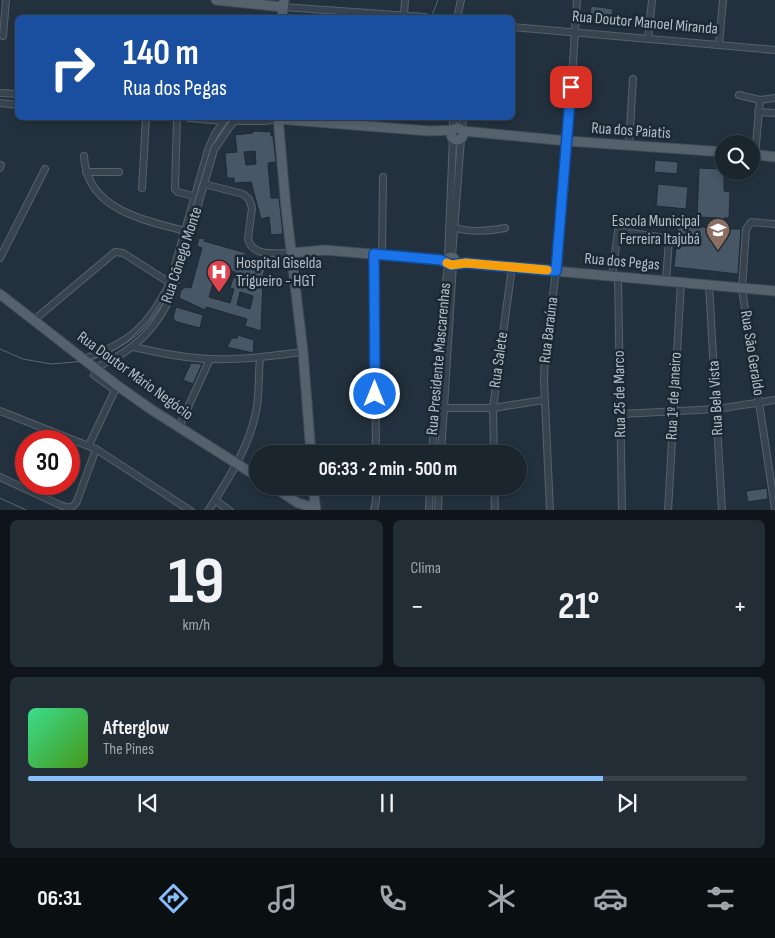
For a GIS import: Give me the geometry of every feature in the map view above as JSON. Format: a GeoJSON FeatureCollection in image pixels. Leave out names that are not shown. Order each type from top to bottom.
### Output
{"type":"FeatureCollection","features":[{"type":"Feature","properties":{"kind":"main road"},"geometry":{"type":"LineString","coordinates":[[216,0],[284,3]]}},
{"type":"Feature","properties":{"kind":"main road"},"geometry":{"type":"LineString","coordinates":[[277,120],[303,352],[310,445]]}},
{"type":"Feature","properties":{"kind":"main road","name":"Rua dos Paiatis"},"geometry":{"type":"LineString","coordinates":[[300,120],[457,134],[477,133],[715,151]]}},
{"type":"Feature","properties":{"kind":"main road"},"geometry":{"type":"LineString","coordinates":[[760,155],[775,156]]}},
{"type":"Feature","properties":{"kind":"main road","name":"Rua dos Pegas"},"geometry":{"type":"LineString","coordinates":[[291,253],[324,250],[775,291]]}},
{"type":"Feature","properties":{"kind":"main road","name":"Rua Doutor Mário Negócio"},"geometry":{"type":"LineString","coordinates":[[0,294],[84,359],[95,371],[249,472]]}},
{"type":"Feature","properties":{"kind":"main road"},"geometry":{"type":"LineString","coordinates":[[286,495],[310,508],[313,495]]}},
{"type":"Feature","properties":{"kind":"main road"},"geometry":{"type":"LineString","coordinates":[[316,495],[323,510]]}},
{"type":"Feature","properties":{"kind":"street"},"geometry":{"type":"LineString","coordinates":[[3,36],[6,0]]}},
{"type":"Feature","properties":{"kind":"street"},"geometry":{"type":"LineString","coordinates":[[404,15],[406,0]]}},
{"type":"Feature","properties":{"kind":"street"},"geometry":{"type":"LineString","coordinates":[[458,15],[460,0]]}},
{"type":"Feature","properties":{"kind":"street","name":"Rua Baraúna"},"geometry":{"type":"LineString","coordinates":[[550,510],[544,400],[545,357],[556,271],[568,141],[577,0]]}},
{"type":"Feature","properties":{"kind":"street"},"geometry":{"type":"LineString","coordinates":[[648,39],[652,0]]}},
{"type":"Feature","properties":{"kind":"street"},"geometry":{"type":"LineString","coordinates":[[719,45],[723,0]]}},
{"type":"Feature","properties":{"kind":"street"},"geometry":{"type":"LineString","coordinates":[[284,3],[395,15]]}},
{"type":"Feature","properties":{"kind":"street"},"geometry":{"type":"LineString","coordinates":[[460,10],[462,15]]}},
{"type":"Feature","properties":{"kind":"street","name":"Rua Doutor Manoel Miranda"},"geometry":{"type":"LineString","coordinates":[[515,27],[775,50]]}},
{"type":"Feature","properties":{"kind":"street"},"geometry":{"type":"LineString","coordinates":[[628,145],[633,79]]}},
{"type":"Feature","properties":{"kind":"street"},"geometry":{"type":"LineString","coordinates":[[0,93],[15,94]]}},
{"type":"Feature","properties":{"kind":"street"},"geometry":{"type":"LineString","coordinates":[[739,95],[760,100],[775,98]]}},
{"type":"Feature","properties":{"kind":"street"},"geometry":{"type":"LineString","coordinates":[[755,135],[760,100]]}},
{"type":"Feature","properties":{"kind":"street"},"geometry":{"type":"LineString","coordinates":[[0,103],[15,105]]}},
{"type":"Feature","properties":{"kind":"street"},"geometry":{"type":"LineString","coordinates":[[758,112],[775,112]]}},
{"type":"Feature","properties":{"kind":"street"},"geometry":{"type":"LineString","coordinates":[[142,188],[146,120]]}},
{"type":"Feature","properties":{"kind":"street"},"geometry":{"type":"LineString","coordinates":[[177,120],[175,189],[178,192],[193,196]]}},
{"type":"Feature","properties":{"kind":"street","name":"Rua Cônego Monte"},"geometry":{"type":"LineString","coordinates":[[84,359],[116,347],[130,337],[148,318],[170,283],[193,196],[208,150],[224,120]]}},
{"type":"Feature","properties":{"kind":"street","name":"Rua Cônego Monte"},"geometry":{"type":"LineString","coordinates":[[95,371],[134,347],[145,337],[172,295],[214,150],[234,120]]}},
{"type":"Feature","properties":{"kind":"street","name":"Rua dos Paiatis"},"geometry":{"type":"LineString","coordinates":[[250,120],[269,120]]}},
{"type":"Feature","properties":{"kind":"street","name":"Rua Presidente Mascarenhas"},"geometry":{"type":"LineString","coordinates":[[433,445],[439,347],[449,261],[456,228],[457,134],[454,120]]}},
{"type":"Feature","properties":{"kind":"street","name":"Rua Presidente Mascarenhas"},"geometry":{"type":"LineString","coordinates":[[442,445],[449,261],[457,134],[462,120]]}},
{"type":"Feature","properties":{"kind":"street"},"geometry":{"type":"LineString","coordinates":[[84,156],[86,172],[101,196],[122,212],[184,230]]}},
{"type":"Feature","properties":{"kind":"street"},"geometry":{"type":"LineString","coordinates":[[0,258],[45,169]]}},
{"type":"Feature","properties":{"kind":"street"},"geometry":{"type":"LineString","coordinates":[[86,172],[119,172]]}},
{"type":"Feature","properties":{"kind":"street"},"geometry":{"type":"LineString","coordinates":[[376,445],[378,255],[383,177]]}},
{"type":"Feature","properties":{"kind":"street"},"geometry":{"type":"LineString","coordinates":[[204,184],[243,194],[249,199],[252,208],[248,239],[251,247],[259,252],[291,253]]}},
{"type":"Feature","properties":{"kind":"street","name":"Rua São Geraldo"},"geometry":{"type":"LineString","coordinates":[[775,224],[751,222],[746,228],[742,289],[775,509]]}},
{"type":"Feature","properties":{"kind":"street"},"geometry":{"type":"LineString","coordinates":[[456,228],[463,231],[480,232],[505,228]]}},
{"type":"Feature","properties":{"kind":"street","name":"Rua 25 de Marco"},"geometry":{"type":"LineString","coordinates":[[622,510],[621,414],[615,276],[618,231],[669,240],[666,281]]}},
{"type":"Feature","properties":{"kind":"street"},"geometry":{"type":"LineString","coordinates":[[34,320],[115,252],[127,255],[170,283]]}},
{"type":"Feature","properties":{"kind":"street","name":"Rua Salete"},"geometry":{"type":"LineString","coordinates":[[494,445],[493,408],[512,267]]}},
{"type":"Feature","properties":{"kind":"street","name":"Rua 1º de Janeiro"},"geometry":{"type":"LineString","coordinates":[[668,510],[681,282]]}},
{"type":"Feature","properties":{"kind":"street","name":"Rua Bela Vista"},"geometry":{"type":"LineString","coordinates":[[709,285],[722,510]]}},
{"type":"Feature","properties":{"kind":"street"},"geometry":{"type":"LineString","coordinates":[[134,347],[170,355],[210,359],[260,358],[303,352]]}},
{"type":"Feature","properties":{"kind":"street"},"geometry":{"type":"LineString","coordinates":[[208,510],[236,464],[255,416],[260,358]]}},
{"type":"Feature","properties":{"kind":"street"},"geometry":{"type":"LineString","coordinates":[[179,427],[210,359]]}},
{"type":"Feature","properties":{"kind":"street"},"geometry":{"type":"LineString","coordinates":[[89,446],[114,392],[95,371]]}},
{"type":"Feature","properties":{"kind":"street"},"geometry":{"type":"LineString","coordinates":[[444,408],[493,408],[544,400]]}},
{"type":"Feature","properties":{"kind":"street"},"geometry":{"type":"LineString","coordinates":[[621,414],[717,409],[775,400]]}},
{"type":"Feature","properties":{"kind":"street"},"geometry":{"type":"LineString","coordinates":[[0,411],[96,449],[191,510]]}},
{"type":"Feature","properties":{"kind":"street"},"geometry":{"type":"LineString","coordinates":[[0,477],[60,505],[70,507],[77,501],[96,449]]}},
{"type":"Feature","properties":{"kind":"street"},"geometry":{"type":"LineString","coordinates":[[374,510],[376,495]]}},
{"type":"Feature","properties":{"kind":"street"},"geometry":{"type":"LineString","coordinates":[[429,510],[430,495]]}},
{"type":"Feature","properties":{"kind":"street"},"geometry":{"type":"LineString","coordinates":[[438,510],[439,495]]}},
{"type":"Feature","properties":{"kind":"street"},"geometry":{"type":"LineString","coordinates":[[494,495],[495,510]]}},
{"type":"Feature","properties":{"kind":"street"},"geometry":{"type":"LineString","coordinates":[[215,500],[230,510]]}},
{"type":"Feature","properties":{"kind":"building"},"geometry":{"type":"Polygon","coordinates":[[[591,6],[613,9],[610,26],[589,24],[591,6]]]}},
{"type":"Feature","properties":{"kind":"building"},"geometry":{"type":"Polygon","coordinates":[[[253,131],[271,132],[271,136],[273,136],[276,162],[268,163],[271,198],[279,198],[283,234],[271,235],[269,217],[261,219],[251,182],[234,183],[234,178],[227,178],[225,153],[237,152],[235,135],[253,133],[253,131]],[[255,151],[244,152],[246,165],[256,164],[255,151]]]}},
{"type":"Feature","properties":{"kind":"building"},"geometry":{"type":"Polygon","coordinates":[[[655,160],[678,162],[677,174],[654,172],[655,160]]]}},
{"type":"Feature","properties":{"kind":"building"},"geometry":{"type":"Polygon","coordinates":[[[699,168],[715,169],[715,180],[724,180],[724,191],[730,192],[729,218],[724,218],[723,229],[741,229],[738,274],[674,267],[678,225],[715,228],[716,218],[697,217],[699,168]]]}},
{"type":"Feature","properties":{"kind":"building"},"geometry":{"type":"Polygon","coordinates":[[[658,184],[688,187],[686,209],[656,206],[658,184]]]}},
{"type":"Feature","properties":{"kind":"building"},"geometry":{"type":"Polygon","coordinates":[[[199,238],[205,239],[204,241],[246,253],[244,263],[265,269],[262,279],[261,331],[245,326],[247,319],[206,307],[205,310],[179,298],[181,290],[186,287],[191,288],[202,248],[197,246],[199,238]],[[218,267],[209,297],[230,303],[234,289],[230,288],[235,272],[218,267]],[[240,292],[237,305],[250,309],[253,296],[240,292]]]}},
{"type":"Feature","properties":{"kind":"building"},"geometry":{"type":"Polygon","coordinates":[[[176,307],[203,315],[200,328],[177,322],[173,318],[176,307]]]}},
{"type":"Feature","properties":{"kind":"building"},"geometry":{"type":"Polygon","coordinates":[[[238,335],[254,340],[253,353],[227,347],[232,338],[237,338],[238,335]]]}},
{"type":"Feature","properties":{"kind":"building"},"geometry":{"type":"Polygon","coordinates":[[[191,363],[202,364],[193,384],[183,380],[191,363]]]}},
{"type":"Feature","properties":{"kind":"building"},"geometry":{"type":"Polygon","coordinates":[[[767,488],[768,499],[748,502],[746,491],[767,488]]]}},
{"type":"Feature","properties":{"kind":"tram line"},"geometry":{"type":"LineString","coordinates":[[432,15],[438,0]]}},
{"type":"Feature","properties":{"kind":"tram line"},"geometry":{"type":"LineString","coordinates":[[0,349],[23,359],[51,364],[86,361],[112,351],[127,342],[149,320],[168,291],[211,147],[230,120]]}},
{"type":"Feature","properties":{"kind":"tram line"},"geometry":{"type":"LineString","coordinates":[[0,498],[26,510]]}},
{"type":"Feature","properties":{"kind":"slow traffic"},"geometry":{"type":"LineString","coordinates":[[447,263],[449,265],[466,263],[547,270]]}},
{"type":"Feature","properties":{"kind":"place","name":"Escola Municipal Ferreira Itajubá"},"geometry":{"type":"Point","coordinates":[718,251]}},
{"type":"Feature","properties":{"kind":"place","name":"Hospital Giselda Trigueiro - HGT"},"geometry":{"type":"Point","coordinates":[219,293]}},
{"type":"Feature","properties":{"kind":"route"},"geometry":{"type":"LineString","coordinates":[[375,394],[374,254],[441,260],[449,265],[466,263],[556,271],[571,87]]}}]}
